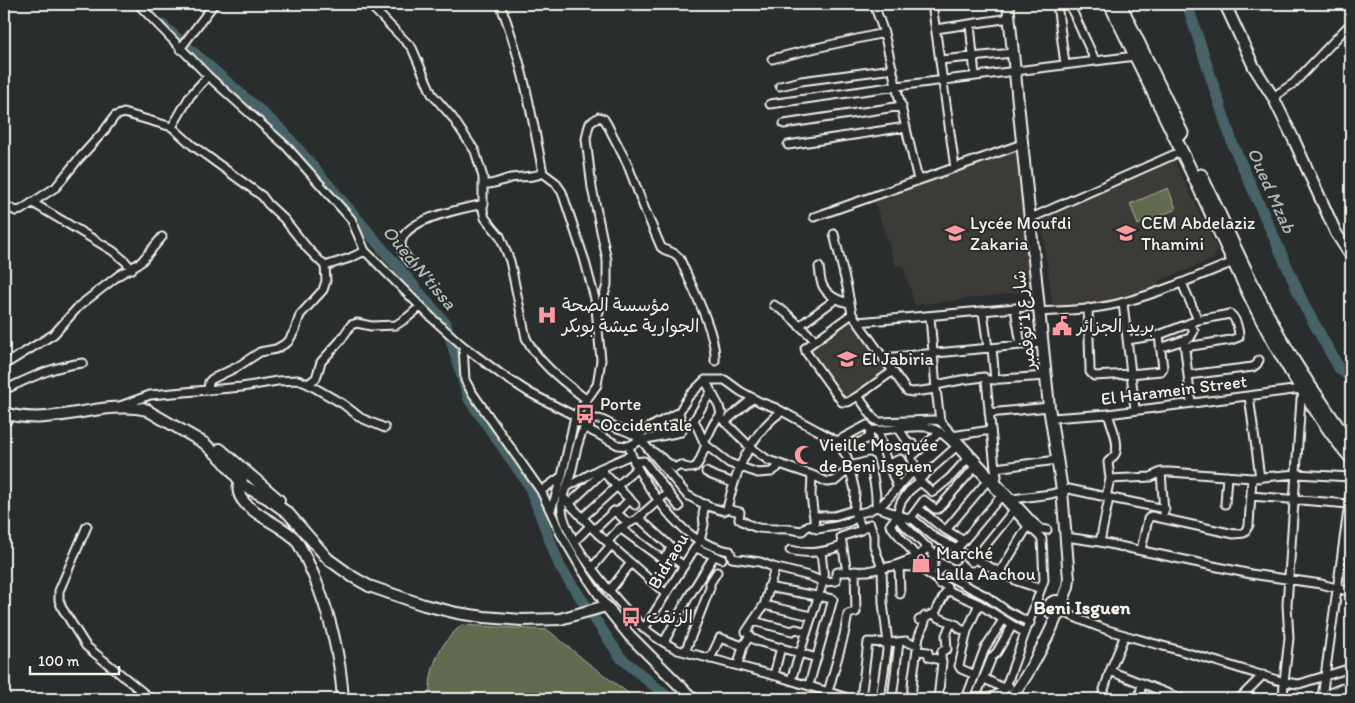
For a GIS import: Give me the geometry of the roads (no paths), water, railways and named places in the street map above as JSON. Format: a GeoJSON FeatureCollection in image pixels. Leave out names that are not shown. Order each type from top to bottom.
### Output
{"type":"FeatureCollection","features":[{"type":"Feature","properties":{"kind":"main road","name":"شارع 1 نوفمبر"},"geometry":{"type":"LineString","coordinates":[[1008,4],[1031,218],[1042,343],[1049,407],[1062,490],[1066,537],[1067,573],[1058,609]]}},
{"type":"Feature","properties":{"kind":"main road"},"geometry":{"type":"LineString","coordinates":[[1110,4],[1237,260]]}},
{"type":"Feature","properties":{"kind":"main road"},"geometry":{"type":"LineString","coordinates":[[1120,4],[1237,260],[1260,319],[1280,356],[1306,391],[1351,443]]}},
{"type":"Feature","properties":{"kind":"main road"},"geometry":{"type":"LineString","coordinates":[[1225,4],[1254,67],[1273,98],[1336,233],[1351,256]]}},
{"type":"Feature","properties":{"kind":"main road"},"geometry":{"type":"LineString","coordinates":[[1306,391],[1338,443],[1351,458]]}},
{"type":"Feature","properties":{"kind":"main road"},"geometry":{"type":"LineString","coordinates":[[5,419],[44,418],[117,407],[144,408],[161,414],[202,434],[226,454],[249,481],[267,498],[288,514],[325,556],[353,577],[369,586],[457,613],[484,617],[522,620],[560,619],[606,606],[629,635],[693,699]]}},
{"type":"Feature","properties":{"kind":"main road"},"geometry":{"type":"LineString","coordinates":[[249,481],[239,494],[241,500],[291,535],[306,558],[319,588],[339,662],[342,699]]}},
{"type":"Feature","properties":{"kind":"main road"},"geometry":{"type":"LineString","coordinates":[[1011,695],[1030,669],[1058,609]]}},
{"type":"Feature","properties":{"kind":"main road"},"geometry":{"type":"LineString","coordinates":[[1321,698],[1351,686]]}},
{"type":"Feature","properties":{"kind":"street"},"geometry":{"type":"LineString","coordinates":[[138,4],[208,76],[280,140],[334,198],[354,224],[365,251],[463,346],[509,380],[575,416]]}},
{"type":"Feature","properties":{"kind":"street"},"geometry":{"type":"LineString","coordinates":[[180,49],[214,4]]}},
{"type":"Feature","properties":{"kind":"street"},"geometry":{"type":"LineString","coordinates":[[369,4],[412,48],[432,94],[456,122],[475,150],[482,168],[485,218],[500,236],[510,261],[529,345],[554,373],[587,400]]}},
{"type":"Feature","properties":{"kind":"street"},"geometry":{"type":"LineString","coordinates":[[500,4],[511,32],[526,86],[543,173],[555,182],[564,198],[590,279],[597,318],[601,360],[600,376],[597,385],[575,416],[562,476],[551,510]]}},
{"type":"Feature","properties":{"kind":"street"},"geometry":{"type":"LineString","coordinates":[[874,4],[884,33],[918,180]]}},
{"type":"Feature","properties":{"kind":"street"},"geometry":{"type":"LineString","coordinates":[[932,4],[956,168]]}},
{"type":"Feature","properties":{"kind":"street"},"geometry":{"type":"LineString","coordinates":[[1057,4],[1065,64]]}},
{"type":"Feature","properties":{"kind":"street"},"geometry":{"type":"LineString","coordinates":[[1071,8],[1095,60]]}},
{"type":"Feature","properties":{"kind":"street"},"geometry":{"type":"LineString","coordinates":[[936,29],[1010,18]]}},
{"type":"Feature","properties":{"kind":"street"},"geometry":{"type":"LineString","coordinates":[[1273,98],[1294,83],[1351,23]]}},
{"type":"Feature","properties":{"kind":"street"},"geometry":{"type":"LineString","coordinates":[[970,24],[975,76]]}},
{"type":"Feature","properties":{"kind":"street"},"geometry":{"type":"LineString","coordinates":[[772,59],[884,33]]}},
{"type":"Feature","properties":{"kind":"street"},"geometry":{"type":"LineString","coordinates":[[940,60],[1013,53]]}},
{"type":"Feature","properties":{"kind":"street"},"geometry":{"type":"LineString","coordinates":[[770,104],[1135,56]]}},
{"type":"Feature","properties":{"kind":"street"},"geometry":{"type":"LineString","coordinates":[[780,86],[801,81],[893,69]]}},
{"type":"Feature","properties":{"kind":"street"},"geometry":{"type":"LineString","coordinates":[[172,127],[190,96],[208,76]]}},
{"type":"Feature","properties":{"kind":"street"},"geometry":{"type":"LineString","coordinates":[[784,124],[902,106]]}},
{"type":"Feature","properties":{"kind":"street"},"geometry":{"type":"LineString","coordinates":[[4,205],[16,211],[21,210],[56,187],[115,116],[120,113],[172,127],[192,145],[262,196],[284,219],[308,250],[325,266],[325,287],[300,315],[295,330],[288,342],[276,349],[260,352],[237,367],[212,379],[209,382],[208,390]]}},
{"type":"Feature","properties":{"kind":"street"},"geometry":{"type":"LineString","coordinates":[[597,318],[606,290],[607,260],[592,188],[586,139],[590,123],[599,117],[604,119],[627,163],[644,210],[661,247],[664,250],[675,253],[680,258],[709,328],[716,356],[715,361]]}},
{"type":"Feature","properties":{"kind":"street"},"geometry":{"type":"LineString","coordinates":[[788,144],[906,127]]}},
{"type":"Feature","properties":{"kind":"street"},"geometry":{"type":"LineString","coordinates":[[814,217],[1022,144]]}},
{"type":"Feature","properties":{"kind":"street"},"geometry":{"type":"LineString","coordinates":[[1031,218],[1182,151]]}},
{"type":"Feature","properties":{"kind":"street"},"geometry":{"type":"LineString","coordinates":[[484,184],[495,184],[512,178],[534,176],[543,173]]}},
{"type":"Feature","properties":{"kind":"street"},"geometry":{"type":"LineString","coordinates":[[32,202],[113,251],[125,260],[132,269]]}},
{"type":"Feature","properties":{"kind":"street"},"geometry":{"type":"LineString","coordinates":[[411,263],[402,250],[401,244],[410,229],[440,214],[484,204]]}},
{"type":"Feature","properties":{"kind":"street"},"geometry":{"type":"LineString","coordinates":[[834,234],[852,314],[909,392],[961,380],[984,377],[986,380],[995,380],[1046,376]]}},
{"type":"Feature","properties":{"kind":"street"},"geometry":{"type":"LineString","coordinates":[[4,365],[54,334],[79,306],[119,275],[141,262],[162,237]]}},
{"type":"Feature","properties":{"kind":"street"},"geometry":{"type":"LineString","coordinates":[[325,266],[365,251]]}},
{"type":"Feature","properties":{"kind":"street"},"geometry":{"type":"LineString","coordinates":[[858,322],[1015,309],[1088,308],[1123,303],[1182,283],[1237,260]]}},
{"type":"Feature","properties":{"kind":"street"},"geometry":{"type":"LineString","coordinates":[[819,267],[822,284],[836,299],[849,303]]}},
{"type":"Feature","properties":{"kind":"street"},"geometry":{"type":"LineString","coordinates":[[1182,283],[1198,320]]}},
{"type":"Feature","properties":{"kind":"street"},"geometry":{"type":"LineString","coordinates":[[798,326],[836,299]]}},
{"type":"Feature","properties":{"kind":"street"},"geometry":{"type":"LineString","coordinates":[[1123,303],[1135,410]]}},
{"type":"Feature","properties":{"kind":"street"},"geometry":{"type":"LineString","coordinates":[[774,305],[786,313],[815,340]]}},
{"type":"Feature","properties":{"kind":"street"},"geometry":{"type":"LineString","coordinates":[[308,384],[316,378],[321,362],[351,325],[357,323],[371,326],[396,324],[408,318],[421,306]]}},
{"type":"Feature","properties":{"kind":"street"},"geometry":{"type":"LineString","coordinates":[[1088,308],[1090,372],[1094,376],[1161,371],[1159,335]]}},
{"type":"Feature","properties":{"kind":"street"},"geometry":{"type":"LineString","coordinates":[[1015,309],[1021,345]]}},
{"type":"Feature","properties":{"kind":"street"},"geometry":{"type":"LineString","coordinates":[[983,312],[995,380]]}},
{"type":"Feature","properties":{"kind":"street"},"geometry":{"type":"LineString","coordinates":[[852,314],[806,347],[806,352],[842,402],[848,402],[858,396],[893,371]]}},
{"type":"Feature","properties":{"kind":"street"},"geometry":{"type":"LineString","coordinates":[[1127,340],[1159,335],[1198,320],[1230,314],[1237,326],[1239,337],[1231,340],[1160,348]]}},
{"type":"Feature","properties":{"kind":"street"},"geometry":{"type":"LineString","coordinates":[[930,316],[940,421],[1037,526],[1047,530]]}},
{"type":"Feature","properties":{"kind":"street"},"geometry":{"type":"LineString","coordinates":[[1184,344],[1193,334],[1190,323]]}},
{"type":"Feature","properties":{"kind":"street"},"geometry":{"type":"LineString","coordinates":[[883,358],[1042,343]]}},
{"type":"Feature","properties":{"kind":"street"},"geometry":{"type":"LineString","coordinates":[[1184,344],[1191,402]]}},
{"type":"Feature","properties":{"kind":"street"},"geometry":{"type":"LineString","coordinates":[[463,346],[465,380],[471,391],[541,491],[568,547],[606,606]]}},
{"type":"Feature","properties":{"kind":"street"},"geometry":{"type":"LineString","coordinates":[[1188,375],[1253,367],[1259,360]]}},
{"type":"Feature","properties":{"kind":"street"},"geometry":{"type":"LineString","coordinates":[[4,390],[50,369],[82,363]]}},
{"type":"Feature","properties":{"kind":"street"},"geometry":{"type":"LineString","coordinates":[[117,407],[150,395],[298,380],[349,408],[361,418],[385,428]]}},
{"type":"Feature","properties":{"kind":"street"},"geometry":{"type":"LineString","coordinates":[[705,380],[719,406],[722,419],[750,447],[768,460],[829,482],[835,481],[850,469],[867,460],[869,461],[878,507]]}},
{"type":"Feature","properties":{"kind":"street"},"geometry":{"type":"LineString","coordinates":[[584,427],[618,445],[629,446],[650,427],[679,412],[689,396],[705,380],[725,380],[740,391],[837,441],[850,469],[855,491],[855,514],[862,529]]}},
{"type":"Feature","properties":{"kind":"street"},"geometry":{"type":"LineString","coordinates":[[986,380],[996,481]]}},
{"type":"Feature","properties":{"kind":"street"},"geometry":{"type":"LineString","coordinates":[[1283,699],[1288,638],[1287,605],[1301,399],[1306,391]]}},
{"type":"Feature","properties":{"kind":"street","name":"El Haramein Street"},"geometry":{"type":"LineString","coordinates":[[1051,418],[1108,414],[1191,402],[1306,391]]}},
{"type":"Feature","properties":{"kind":"street"},"geometry":{"type":"LineString","coordinates":[[711,392],[694,420],[705,443],[728,463],[763,474],[775,469],[778,464]]}},
{"type":"Feature","properties":{"kind":"street"},"geometry":{"type":"LineString","coordinates":[[858,396],[878,422],[940,421]]}},
{"type":"Feature","properties":{"kind":"street"},"geometry":{"type":"LineString","coordinates":[[1141,550],[1149,517],[1153,516],[1234,534],[1244,533],[1248,528],[1251,496],[1256,478],[1249,396]]}},
{"type":"Feature","properties":{"kind":"street"},"geometry":{"type":"LineString","coordinates":[[725,422],[753,398]]}},
{"type":"Feature","properties":{"kind":"street"},"geometry":{"type":"LineString","coordinates":[[989,413],[1049,407]]}},
{"type":"Feature","properties":{"kind":"street"},"geometry":{"type":"LineString","coordinates":[[639,438],[681,432],[683,429],[679,412]]}},
{"type":"Feature","properties":{"kind":"street"},"geometry":{"type":"LineString","coordinates":[[726,509],[733,483],[750,447],[764,426],[781,412]]}},
{"type":"Feature","properties":{"kind":"street"},"geometry":{"type":"LineString","coordinates":[[648,449],[675,468],[680,464],[691,469],[698,465],[715,420],[722,414]]}},
{"type":"Feature","properties":{"kind":"street"},"geometry":{"type":"LineString","coordinates":[[1100,542],[1110,479],[1108,462],[1114,455],[1116,446],[1108,414]]}},
{"type":"Feature","properties":{"kind":"street"},"geometry":{"type":"LineString","coordinates":[[851,699],[774,675],[685,652],[664,642],[644,629],[592,568],[575,541],[565,522],[562,496],[584,427],[593,420],[600,419],[639,438],[683,491],[692,498],[724,511],[726,509],[740,512],[739,519],[756,528],[802,531],[808,526],[815,526],[817,529],[849,522],[855,514]]}},
{"type":"Feature","properties":{"kind":"street"},"geometry":{"type":"LineString","coordinates":[[837,441],[865,426],[874,430],[898,488]]}},
{"type":"Feature","properties":{"kind":"street"},"geometry":{"type":"LineString","coordinates":[[874,430],[924,427],[940,432],[988,480],[1043,541],[1045,573],[1030,623],[1025,633],[1011,695]]}},
{"type":"Feature","properties":{"kind":"street"},"geometry":{"type":"LineString","coordinates":[[899,429],[909,444],[913,444],[917,451]]}},
{"type":"Feature","properties":{"kind":"street"},"geometry":{"type":"LineString","coordinates":[[842,449],[870,438],[874,430]]}},
{"type":"Feature","properties":{"kind":"street"},"geometry":{"type":"LineString","coordinates":[[952,436],[991,430]]}},
{"type":"Feature","properties":{"kind":"street"},"geometry":{"type":"LineString","coordinates":[[814,516],[855,514],[878,507],[912,473],[916,466],[910,457],[940,432]]}},
{"type":"Feature","properties":{"kind":"street"},"geometry":{"type":"LineString","coordinates":[[629,446],[634,462],[659,500],[686,531],[700,540],[731,552],[732,558],[760,562],[824,582],[835,581],[837,579],[837,572],[896,566],[919,567],[940,584],[947,587],[947,590],[979,604],[1025,633]]}},
{"type":"Feature","properties":{"kind":"street"},"geometry":{"type":"LineString","coordinates":[[917,558],[890,527],[890,523],[896,516],[901,502],[909,491],[956,447]]}},
{"type":"Feature","properties":{"kind":"street"},"geometry":{"type":"LineString","coordinates":[[888,464],[900,459],[920,481],[934,492],[967,459]]}},
{"type":"Feature","properties":{"kind":"street"},"geometry":{"type":"LineString","coordinates":[[994,468],[1057,460]]}},
{"type":"Feature","properties":{"kind":"street"},"geometry":{"type":"LineString","coordinates":[[566,487],[599,469],[644,461],[679,507]]}},
{"type":"Feature","properties":{"kind":"street"},"geometry":{"type":"LineString","coordinates":[[582,518],[616,486],[634,462]]}},
{"type":"Feature","properties":{"kind":"street"},"geometry":{"type":"LineString","coordinates":[[910,519],[924,500],[934,509],[938,509],[975,467]]}},
{"type":"Feature","properties":{"kind":"street"},"geometry":{"type":"LineString","coordinates":[[569,504],[603,472],[632,502],[617,513],[613,512],[575,541]]}},
{"type":"Feature","properties":{"kind":"street"},"geometry":{"type":"LineString","coordinates":[[706,472],[712,476],[720,476],[733,483]]}},
{"type":"Feature","properties":{"kind":"street"},"geometry":{"type":"LineString","coordinates":[[1110,479],[1151,477],[1161,472],[1256,478],[1296,474],[1351,477]]}},
{"type":"Feature","properties":{"kind":"street"},"geometry":{"type":"LineString","coordinates":[[1161,472],[1164,518]]}},
{"type":"Feature","properties":{"kind":"street"},"geometry":{"type":"LineString","coordinates":[[812,475],[811,495],[815,526]]}},
{"type":"Feature","properties":{"kind":"street"},"geometry":{"type":"LineString","coordinates":[[541,491],[562,476]]}},
{"type":"Feature","properties":{"kind":"street"},"geometry":{"type":"LineString","coordinates":[[1225,504],[1228,476]]}},
{"type":"Feature","properties":{"kind":"street"},"geometry":{"type":"LineString","coordinates":[[946,530],[988,480]]}},
{"type":"Feature","properties":{"kind":"street"},"geometry":{"type":"LineString","coordinates":[[1321,698],[1326,676],[1351,489]]}},
{"type":"Feature","properties":{"kind":"street"},"geometry":{"type":"LineString","coordinates":[[1012,499],[1051,494],[1062,490],[1073,490],[1164,509]]}},
{"type":"Feature","properties":{"kind":"street"},"geometry":{"type":"LineString","coordinates":[[592,568],[620,528],[639,518],[668,492]]}},
{"type":"Feature","properties":{"kind":"street"},"geometry":{"type":"LineString","coordinates":[[933,554],[938,552],[956,560],[964,541],[1002,495]]}},
{"type":"Feature","properties":{"kind":"street"},"geometry":{"type":"LineString","coordinates":[[562,496],[592,528],[666,594]]}},
{"type":"Feature","properties":{"kind":"street"},"geometry":{"type":"LineString","coordinates":[[1251,496],[1349,504]]}},
{"type":"Feature","properties":{"kind":"street","name":"Bidraou"},"geometry":{"type":"LineString","coordinates":[[644,629],[700,540],[706,504]]}},
{"type":"Feature","properties":{"kind":"street"},"geometry":{"type":"LineString","coordinates":[[878,507],[896,516],[914,520],[940,541],[959,551],[971,561],[975,559],[1017,581],[1041,589]]}},
{"type":"Feature","properties":{"kind":"street"},"geometry":{"type":"LineString","coordinates":[[918,508],[946,530],[964,541]]}},
{"type":"Feature","properties":{"kind":"street"},"geometry":{"type":"LineString","coordinates":[[975,559],[1014,510]]}},
{"type":"Feature","properties":{"kind":"street"},"geometry":{"type":"LineString","coordinates":[[617,513],[628,523]]}},
{"type":"Feature","properties":{"kind":"street"},"geometry":{"type":"LineString","coordinates":[[896,516],[933,554],[934,563],[930,575]]}},
{"type":"Feature","properties":{"kind":"street"},"geometry":{"type":"LineString","coordinates":[[620,528],[661,559],[668,554],[671,547],[639,518]]}},
{"type":"Feature","properties":{"kind":"street"},"geometry":{"type":"LineString","coordinates":[[828,692],[848,614],[856,612],[851,571],[842,546],[841,536],[862,529],[870,524],[874,535],[874,546],[882,568],[883,603],[888,643],[880,699]]}},
{"type":"Feature","properties":{"kind":"street"},"geometry":{"type":"LineString","coordinates":[[87,526],[59,591],[59,600],[86,646],[151,699]]}},
{"type":"Feature","properties":{"kind":"street"},"geometry":{"type":"LineString","coordinates":[[1000,572],[1028,526]]}},
{"type":"Feature","properties":{"kind":"street"},"geometry":{"type":"LineString","coordinates":[[1066,537],[1141,550],[1251,574],[1321,584],[1351,592]]}},
{"type":"Feature","properties":{"kind":"street"},"geometry":{"type":"LineString","coordinates":[[790,550],[805,553],[821,552],[842,546]]}},
{"type":"Feature","properties":{"kind":"street"},"geometry":{"type":"LineString","coordinates":[[896,566],[917,558],[928,547]]}},
{"type":"Feature","properties":{"kind":"street"},"geometry":{"type":"LineString","coordinates":[[696,548],[722,559]]}},
{"type":"Feature","properties":{"kind":"street"},"geometry":{"type":"LineString","coordinates":[[1343,550],[1351,551]]}},
{"type":"Feature","properties":{"kind":"street"},"geometry":{"type":"LineString","coordinates":[[791,680],[824,582],[821,552]]}},
{"type":"Feature","properties":{"kind":"street"},"geometry":{"type":"LineString","coordinates":[[668,554],[684,566]]}},
{"type":"Feature","properties":{"kind":"street"},"geometry":{"type":"LineString","coordinates":[[664,642],[714,556]]}},
{"type":"Feature","properties":{"kind":"street"},"geometry":{"type":"LineString","coordinates":[[610,590],[631,563]]}},
{"type":"Feature","properties":{"kind":"street"},"geometry":{"type":"LineString","coordinates":[[896,566],[900,594]]}},
{"type":"Feature","properties":{"kind":"street"},"geometry":{"type":"LineString","coordinates":[[738,665],[743,646],[750,634],[746,631],[764,605],[775,568]]}},
{"type":"Feature","properties":{"kind":"street"},"geometry":{"type":"LineString","coordinates":[[685,652],[710,588],[710,583],[717,572]]}},
{"type":"Feature","properties":{"kind":"street"},"geometry":{"type":"LineString","coordinates":[[940,584],[947,576],[986,596],[1007,611],[1030,623]]}},
{"type":"Feature","properties":{"kind":"street"},"geometry":{"type":"LineString","coordinates":[[768,587],[833,600],[809,685]]}},
{"type":"Feature","properties":{"kind":"street"},"geometry":{"type":"LineString","coordinates":[[912,699],[913,676],[920,636],[925,622],[922,618],[935,613],[947,590]]}},
{"type":"Feature","properties":{"kind":"street"},"geometry":{"type":"LineString","coordinates":[[974,675],[961,669],[959,666],[967,631],[979,604]]}},
{"type":"Feature","properties":{"kind":"street"},"geometry":{"type":"LineString","coordinates":[[764,605],[811,616]]}},
{"type":"Feature","properties":{"kind":"street"},"geometry":{"type":"LineString","coordinates":[[1058,609],[1080,621],[1108,631],[1284,682],[1299,684],[1351,668]]}},
{"type":"Feature","properties":{"kind":"street"},"geometry":{"type":"LineString","coordinates":[[935,613],[937,616],[957,625],[960,629],[967,631]]}},
{"type":"Feature","properties":{"kind":"street"},"geometry":{"type":"LineString","coordinates":[[966,699],[985,648],[1003,620]]}},
{"type":"Feature","properties":{"kind":"street"},"geometry":{"type":"LineString","coordinates":[[753,621],[791,631],[796,628],[806,632]]}},
{"type":"Feature","properties":{"kind":"street"},"geometry":{"type":"LineString","coordinates":[[938,699],[942,662],[940,660],[941,651],[947,649],[946,635],[950,623]]}},
{"type":"Feature","properties":{"kind":"street"},"geometry":{"type":"LineString","coordinates":[[975,699],[992,655],[997,652],[1012,626]]}},
{"type":"Feature","properties":{"kind":"street"},"geometry":{"type":"LineString","coordinates":[[1101,699],[1125,635]]}},
{"type":"Feature","properties":{"kind":"street"},"geometry":{"type":"LineString","coordinates":[[748,637],[817,658]]}},
{"type":"Feature","properties":{"kind":"street"},"geometry":{"type":"LineString","coordinates":[[710,659],[720,638],[743,646]]}},
{"type":"Feature","properties":{"kind":"street"},"geometry":{"type":"LineString","coordinates":[[861,699],[868,643],[871,641],[888,643],[906,641],[928,652],[929,657],[940,660]]}},
{"type":"Feature","properties":{"kind":"street"},"geometry":{"type":"LineString","coordinates":[[892,699],[899,642]]}},
{"type":"Feature","properties":{"kind":"street"},"geometry":{"type":"LineString","coordinates":[[774,675],[781,648]]}},
{"type":"Feature","properties":{"kind":"street"},"geometry":{"type":"LineString","coordinates":[[1110,671],[1182,699]]}},
{"type":"Feature","properties":{"kind":"street"},"geometry":{"type":"LineString","coordinates":[[1239,698],[1263,676]]}},
{"type":"Feature","properties":{"kind":"street"},"geometry":{"type":"LineString","coordinates":[[983,678],[1011,695]]}},
{"type":"Feature","properties":{"kind":"street"},"geometry":{"type":"LineString","coordinates":[[1139,699],[1142,683]]}},
{"type":"Feature","properties":{"kind":"street"},"geometry":{"type":"LineString","coordinates":[[986,699],[996,695],[1011,695]]}},
{"type":"Feature","properties":{"kind":"waterway","name":"Oued Mzab"},"geometry":{"type":"LineString","coordinates":[[1187,4],[1233,145],[1305,307],[1339,368],[1351,378]]}},
{"type":"Feature","properties":{"kind":"waterway","name":"Oued N'tissa"},"geometry":{"type":"LineString","coordinates":[[162,25],[282,130],[446,324],[469,399],[529,485],[560,567],[621,658],[670,699]]}},
{"type":"Feature","properties":{"kind":"place","name":"Lycée Moufdi Zakaria"},"geometry":{"type":"Point","coordinates":[955,233]}},
{"type":"Feature","properties":{"kind":"place","name":"CEM Abdelaziz Thamini"},"geometry":{"type":"Point","coordinates":[1126,233]}},
{"type":"Feature","properties":{"kind":"place","name":"مؤسسة الصحة الجوارية عيشة بوبكر"},"geometry":{"type":"Point","coordinates":[547,315]}},
{"type":"Feature","properties":{"kind":"place","name":"بريد الجزائر"},"geometry":{"type":"Point","coordinates":[1062,326]}},
{"type":"Feature","properties":{"kind":"place","name":"El Jabiria"},"geometry":{"type":"Point","coordinates":[847,359]}},
{"type":"Feature","properties":{"kind":"place","name":"Porte Occidentale"},"geometry":{"type":"Point","coordinates":[585,414]}},
{"type":"Feature","properties":{"kind":"place","name":"Vieille Mosquée de Beni Isguen"},"geometry":{"type":"Point","coordinates":[804,455]}},
{"type":"Feature","properties":{"kind":"place","name":"Marché Lalla Aachou"},"geometry":{"type":"Point","coordinates":[921,563]}},
{"type":"Feature","properties":{"kind":"place","name":"الزنقت"},"geometry":{"type":"Point","coordinates":[631,617]}},
{"type":"Feature","properties":{"kind":"district","name":"Beni Isguen"},"geometry":{"type":"Point","coordinates":[1082,607]}}]}
